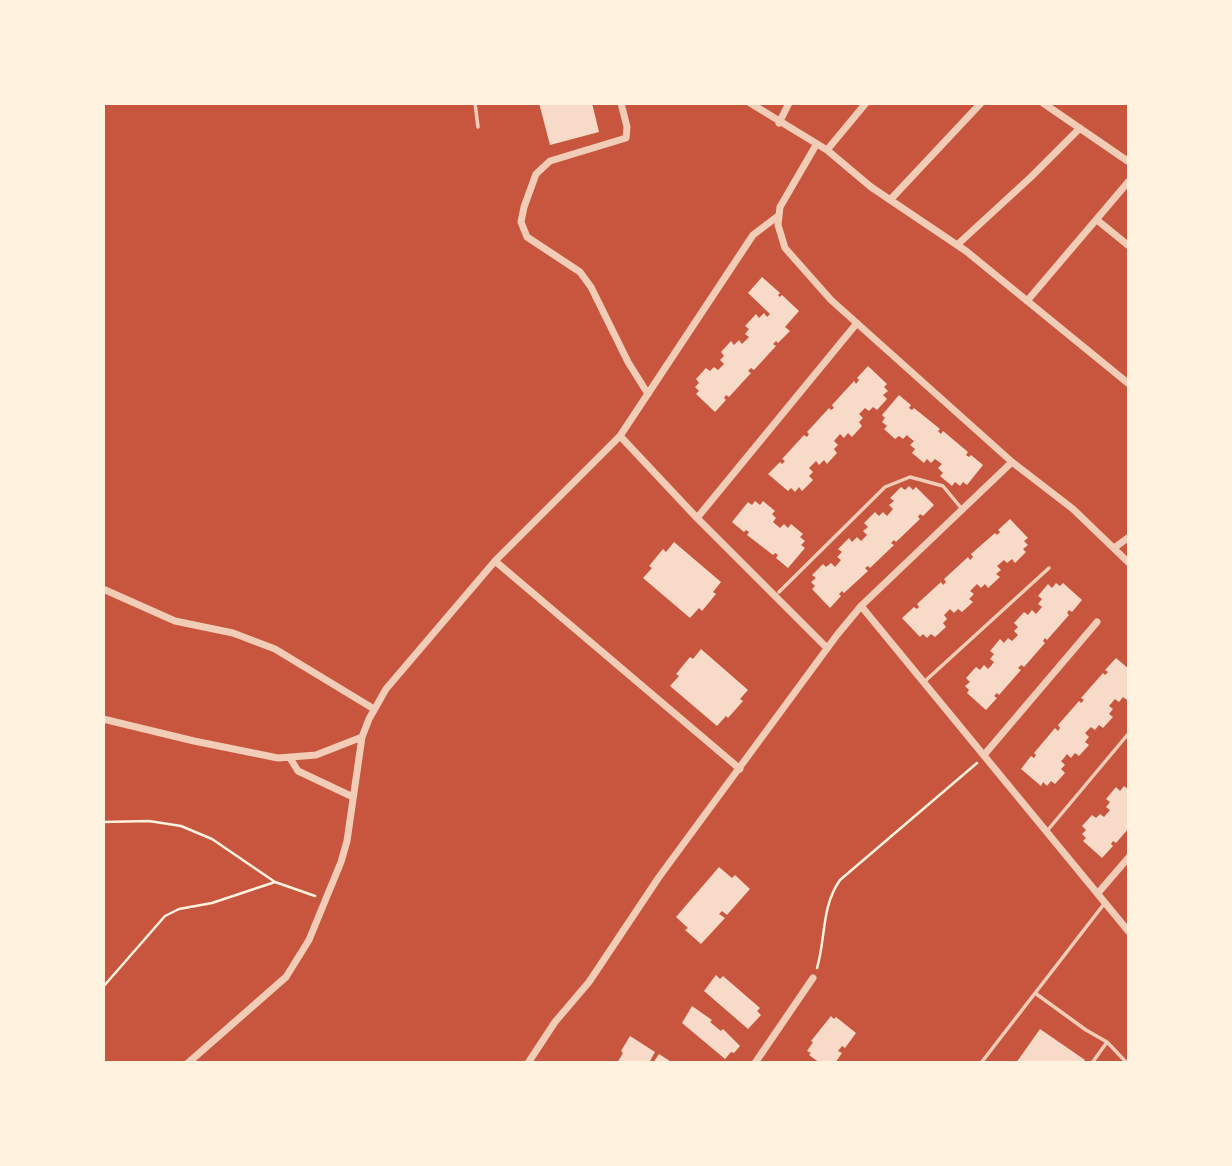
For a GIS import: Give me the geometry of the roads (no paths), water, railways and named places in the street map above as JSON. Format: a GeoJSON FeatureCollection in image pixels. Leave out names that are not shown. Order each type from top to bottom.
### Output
{"type":"FeatureCollection","features":[{"type":"Feature","properties":{"kind":"street"},"geometry":{"type":"LineString","coordinates":[[621,103],[627,127],[626,138],[550,161],[536,174],[521,222],[527,237],[580,272],[591,287],[628,362],[648,394]]}},
{"type":"Feature","properties":{"kind":"street"},"geometry":{"type":"LineString","coordinates":[[750,103],[827,150],[890,200],[957,245],[1129,384]]}},
{"type":"Feature","properties":{"kind":"street"},"geometry":{"type":"LineString","coordinates":[[779,123],[789,103]]}},
{"type":"Feature","properties":{"kind":"street"},"geometry":{"type":"LineString","coordinates":[[827,150],[866,103]]}},
{"type":"Feature","properties":{"kind":"street"},"geometry":{"type":"LineString","coordinates":[[890,200],[981,103]]}},
{"type":"Feature","properties":{"kind":"street"},"geometry":{"type":"LineString","coordinates":[[1043,103],[1129,162]]}},
{"type":"Feature","properties":{"kind":"street"},"geometry":{"type":"LineString","coordinates":[[957,245],[1080,128]]}},
{"type":"Feature","properties":{"kind":"street"},"geometry":{"type":"LineString","coordinates":[[816,145],[783,199],[778,216],[779,233],[785,248],[831,300],[1012,462],[1073,509],[1129,563]]}},
{"type":"Feature","properties":{"kind":"street"},"geometry":{"type":"LineString","coordinates":[[1027,301],[1129,181]]}},
{"type":"Feature","properties":{"kind":"street"},"geometry":{"type":"LineString","coordinates":[[188,1063],[286,977],[302,954],[327,901],[347,841],[362,737],[386,689],[495,561],[620,436],[753,235],[778,216]]}},
{"type":"Feature","properties":{"kind":"street"},"geometry":{"type":"LineString","coordinates":[[1097,220],[1129,246]]}},
{"type":"Feature","properties":{"kind":"street"},"geometry":{"type":"LineString","coordinates":[[697,518],[857,323]]}},
{"type":"Feature","properties":{"kind":"street"},"geometry":{"type":"LineString","coordinates":[[620,436],[697,518],[827,648]]}},
{"type":"Feature","properties":{"kind":"street"},"geometry":{"type":"LineString","coordinates":[[528,1063],[555,1022],[589,982],[659,877],[827,648],[861,606],[1012,462]]}},
{"type":"Feature","properties":{"kind":"street"},"geometry":{"type":"LineString","coordinates":[[1114,548],[1129,537]]}},
{"type":"Feature","properties":{"kind":"street"},"geometry":{"type":"LineString","coordinates":[[495,561],[740,769]]}},
{"type":"Feature","properties":{"kind":"street"},"geometry":{"type":"LineString","coordinates":[[103,589],[168,618],[233,633],[275,649],[374,709]]}},
{"type":"Feature","properties":{"kind":"street"},"geometry":{"type":"LineString","coordinates":[[861,606],[1129,932]]}},
{"type":"Feature","properties":{"kind":"street"},"geometry":{"type":"LineString","coordinates":[[984,755],[1097,622]]}},
{"type":"Feature","properties":{"kind":"street"},"geometry":{"type":"LineString","coordinates":[[103,719],[194,741],[290,758],[316,755],[362,737]]}},
{"type":"Feature","properties":{"kind":"street"},"geometry":{"type":"LineString","coordinates":[[290,758],[298,771],[354,797]]}},
{"type":"Feature","properties":{"kind":"street"},"geometry":{"type":"LineString","coordinates":[[1098,893],[1129,856]]}},
{"type":"Feature","properties":{"kind":"street"},"geometry":{"type":"LineString","coordinates":[[755,1063],[814,978]]}},
{"type":"Feature","properties":{"kind":"lane"},"geometry":{"type":"LineString","coordinates":[[475,103],[478,127]]}},
{"type":"Feature","properties":{"kind":"lane"},"geometry":{"type":"LineString","coordinates":[[779,592],[885,487],[910,478],[943,486],[962,509]]}},
{"type":"Feature","properties":{"kind":"lane"},"geometry":{"type":"LineString","coordinates":[[924,682],[1049,568]]}},
{"type":"Feature","properties":{"kind":"lane"},"geometry":{"type":"LineString","coordinates":[[1047,831],[1129,733]]}},
{"type":"Feature","properties":{"kind":"lane"},"geometry":{"type":"LineString","coordinates":[[981,1063],[1105,902]]}},
{"type":"Feature","properties":{"kind":"lane"},"geometry":{"type":"LineString","coordinates":[[1035,993],[1107,1042],[1127,1063]]}},
{"type":"Feature","properties":{"kind":"lane"},"geometry":{"type":"LineString","coordinates":[[1092,1063],[1107,1042]]}}]}
